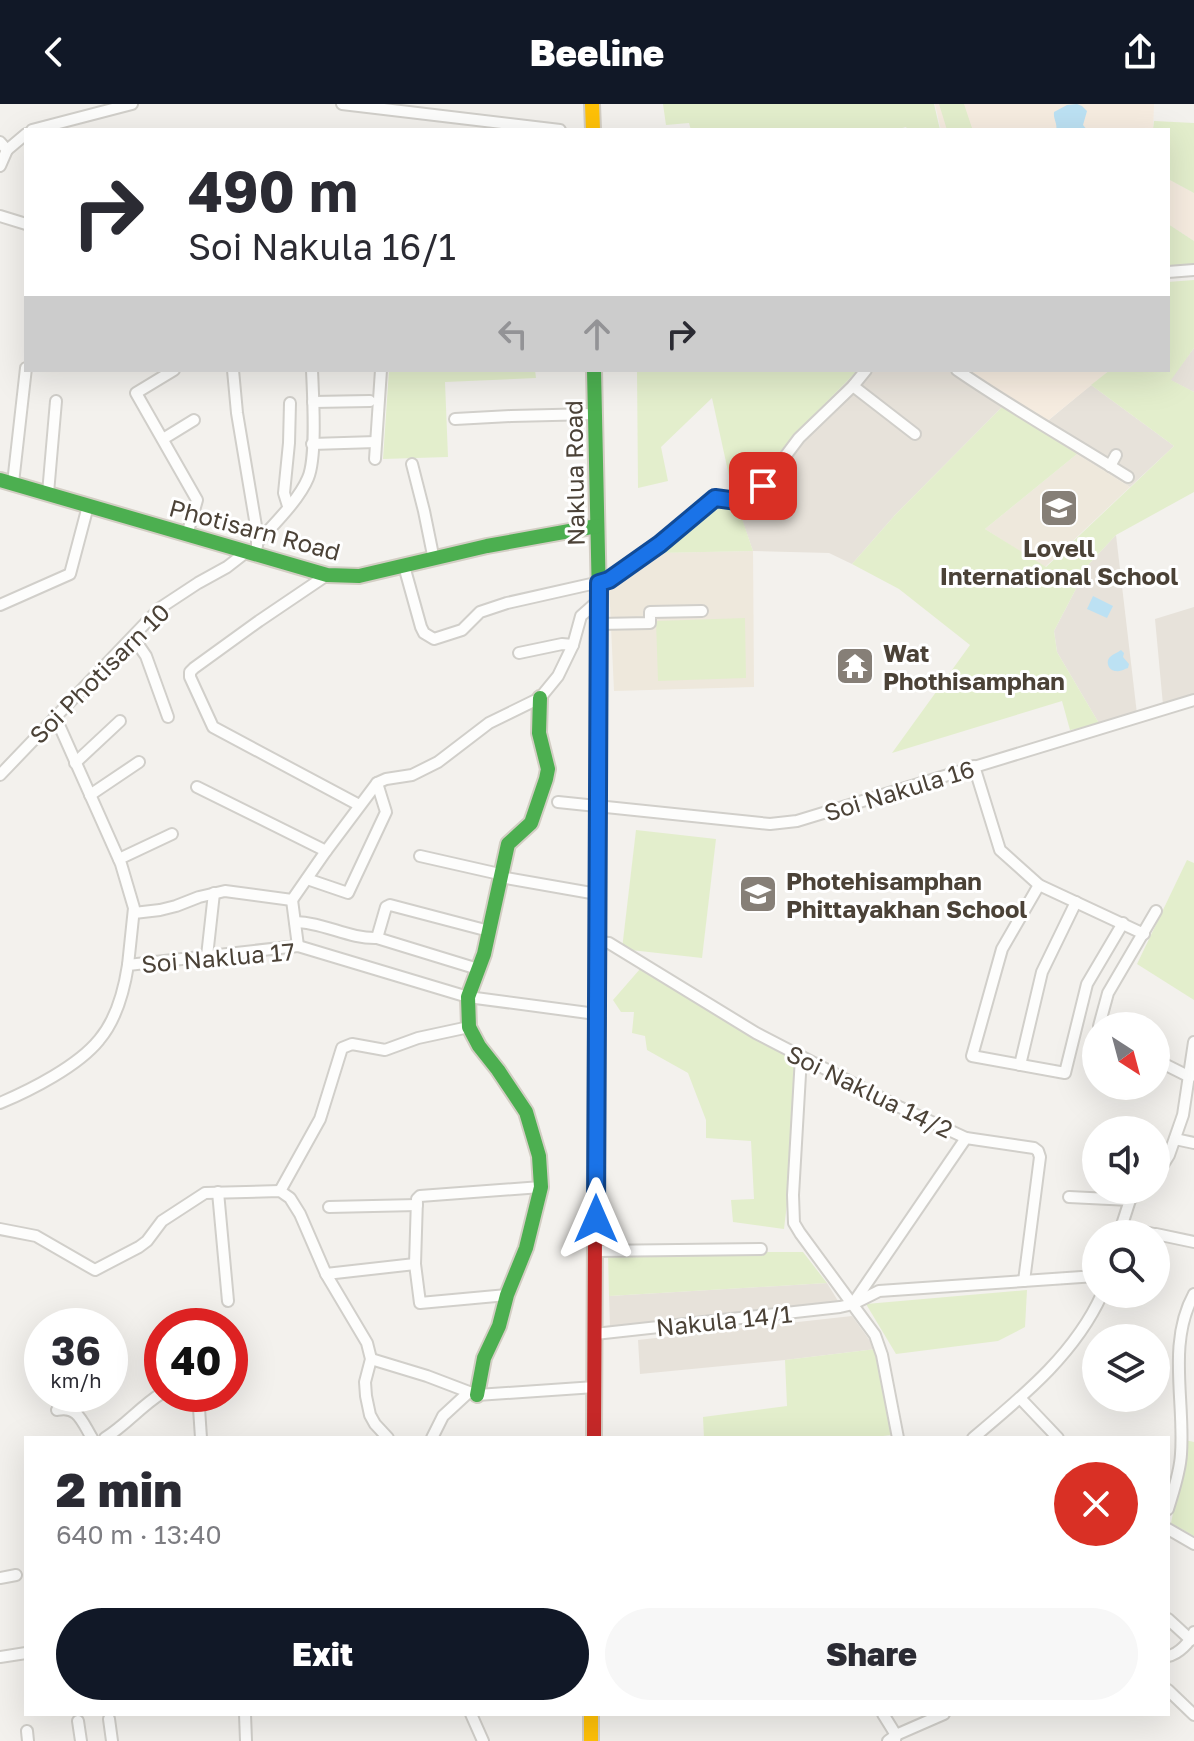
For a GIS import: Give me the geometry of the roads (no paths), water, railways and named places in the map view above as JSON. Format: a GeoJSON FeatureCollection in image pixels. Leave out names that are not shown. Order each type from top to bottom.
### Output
{"type":"FeatureCollection","features":[{"type":"Feature","properties":{"kind":"street"},"geometry":{"type":"LineString","coordinates":[[40,128],[132,104]]}},
{"type":"Feature","properties":{"kind":"street"},"geometry":{"type":"LineString","coordinates":[[342,104],[393,107],[545,128]]}},
{"type":"Feature","properties":{"kind":"street"},"geometry":{"type":"LineString","coordinates":[[592,104],[593,128]]}},
{"type":"Feature","properties":{"kind":"street"},"geometry":{"type":"LineString","coordinates":[[0,166],[3,146],[24,135]]}},
{"type":"Feature","properties":{"kind":"street"},"geometry":{"type":"LineString","coordinates":[[0,216],[24,223]]}},
{"type":"Feature","properties":{"kind":"street"},"geometry":{"type":"LineString","coordinates":[[1170,272],[1194,270]]}},
{"type":"Feature","properties":{"kind":"street"},"geometry":{"type":"LineString","coordinates":[[6,481],[25,372]]}},
{"type":"Feature","properties":{"kind":"street"},"geometry":{"type":"LineString","coordinates":[[171,372],[136,393],[197,500],[187,535]]}},
{"type":"Feature","properties":{"kind":"street"},"geometry":{"type":"LineString","coordinates":[[232,372],[252,550]]}},
{"type":"Feature","properties":{"kind":"street","name":"Soi Photisarn 10"},"geometry":{"type":"LineString","coordinates":[[0,775],[160,608],[252,550],[281,519],[309,477],[312,372]]}},
{"type":"Feature","properties":{"kind":"street"},"geometry":{"type":"LineString","coordinates":[[375,459],[381,372]]}},
{"type":"Feature","properties":{"kind":"street","name":"Naklua Road"},"geometry":{"type":"LineString","coordinates":[[594,372],[599,583],[594,1436]]}},
{"type":"Feature","properties":{"kind":"street"},"geometry":{"type":"LineString","coordinates":[[404,566],[421,627],[434,639],[462,630],[480,612],[609,580],[660,544],[715,498],[737,501],[763,486],[799,438],[864,372]]}},
{"type":"Feature","properties":{"kind":"street"},"geometry":{"type":"LineString","coordinates":[[960,372],[1128,477]]}},
{"type":"Feature","properties":{"kind":"street"},"geometry":{"type":"LineString","coordinates":[[853,386],[915,434]]}},
{"type":"Feature","properties":{"kind":"street"},"geometry":{"type":"LineString","coordinates":[[48,493],[56,401]]}},
{"type":"Feature","properties":{"kind":"street"},"geometry":{"type":"LineString","coordinates":[[313,402],[370,401]]}},
{"type":"Feature","properties":{"kind":"street"},"geometry":{"type":"LineString","coordinates":[[288,506],[284,493],[290,403]]}},
{"type":"Feature","properties":{"kind":"street"},"geometry":{"type":"LineString","coordinates":[[455,419],[594,414]]}},
{"type":"Feature","properties":{"kind":"street"},"geometry":{"type":"LineString","coordinates":[[163,439],[194,420]]}},
{"type":"Feature","properties":{"kind":"street"},"geometry":{"type":"LineString","coordinates":[[312,444],[376,442]]}},
{"type":"Feature","properties":{"kind":"street"},"geometry":{"type":"LineString","coordinates":[[1110,466],[1116,455]]}},
{"type":"Feature","properties":{"kind":"street"},"geometry":{"type":"LineString","coordinates":[[412,464],[434,560]]}},
{"type":"Feature","properties":{"kind":"street","name":"Photisarn Road"},"geometry":{"type":"LineString","coordinates":[[6,481],[187,535],[252,550],[327,575],[359,576],[487,546],[597,526]]}},
{"type":"Feature","properties":{"kind":"street"},"geometry":{"type":"LineString","coordinates":[[0,605],[70,574],[88,506]]}},
{"type":"Feature","properties":{"kind":"street"},"geometry":{"type":"LineString","coordinates":[[327,575],[226,644],[194,668],[190,677],[213,727],[359,805]]}},
{"type":"Feature","properties":{"kind":"street"},"geometry":{"type":"LineString","coordinates":[[298,946],[292,900],[377,783],[412,775],[438,762],[489,723],[540,698],[558,676],[573,645],[581,616],[599,600]]}},
{"type":"Feature","properties":{"kind":"street"},"geometry":{"type":"LineString","coordinates":[[599,624],[650,623],[650,612],[702,611]]}},
{"type":"Feature","properties":{"kind":"street"},"geometry":{"type":"LineString","coordinates":[[133,637],[146,656],[168,717]]}},
{"type":"Feature","properties":{"kind":"street"},"geometry":{"type":"LineString","coordinates":[[519,653],[562,644],[573,645]]}},
{"type":"Feature","properties":{"kind":"street"},"geometry":{"type":"LineString","coordinates":[[433,1436],[443,1416],[473,1393],[526,1248],[541,1187],[539,1156],[526,1112],[469,1027],[468,997],[484,954],[508,844],[531,823],[546,779],[548,769],[539,733],[540,698]]}},
{"type":"Feature","properties":{"kind":"street","name":"Soi Nakula 16"},"geometry":{"type":"LineString","coordinates":[[558,802],[770,824],[797,821],[1194,700]]}},
{"type":"Feature","properties":{"kind":"street"},"geometry":{"type":"LineString","coordinates":[[55,716],[119,859],[134,903],[128,965]]}},
{"type":"Feature","properties":{"kind":"street"},"geometry":{"type":"LineString","coordinates":[[75,763],[120,721]]}},
{"type":"Feature","properties":{"kind":"street"},"geometry":{"type":"LineString","coordinates":[[90,795],[139,762]]}},
{"type":"Feature","properties":{"kind":"street"},"geometry":{"type":"LineString","coordinates":[[974,766],[1000,850],[1039,885],[1144,934]]}},
{"type":"Feature","properties":{"kind":"street"},"geometry":{"type":"LineString","coordinates":[[307,879],[348,893],[386,812],[377,783]]}},
{"type":"Feature","properties":{"kind":"street"},"geometry":{"type":"LineString","coordinates":[[197,787],[326,851]]}},
{"type":"Feature","properties":{"kind":"street"},"geometry":{"type":"LineString","coordinates":[[119,859],[172,834]]}},
{"type":"Feature","properties":{"kind":"street"},"geometry":{"type":"LineString","coordinates":[[420,856],[495,873],[500,877],[597,894]]}},
{"type":"Feature","properties":{"kind":"street"},"geometry":{"type":"LineString","coordinates":[[1039,885],[1002,949],[972,1056],[1065,1073],[1087,984],[1123,923]]}},
{"type":"Feature","properties":{"kind":"street"},"geometry":{"type":"LineString","coordinates":[[134,913],[176,906],[225,891],[292,900]]}},
{"type":"Feature","properties":{"kind":"street"},"geometry":{"type":"LineString","coordinates":[[207,956],[214,893]]}},
{"type":"Feature","properties":{"kind":"street"},"geometry":{"type":"LineString","coordinates":[[1020,1065],[1042,972],[1076,902]]}},
{"type":"Feature","properties":{"kind":"street"},"geometry":{"type":"LineString","coordinates":[[377,938],[386,907],[390,905],[489,931]]}},
{"type":"Feature","properties":{"kind":"street"},"geometry":{"type":"LineString","coordinates":[[1103,1012],[1108,993],[1156,911]]}},
{"type":"Feature","properties":{"kind":"street"},"geometry":{"type":"LineString","coordinates":[[295,922],[377,938],[478,969]]}},
{"type":"Feature","properties":{"kind":"street","name":"Soi Naklua 14/2"},"geometry":{"type":"LineString","coordinates":[[597,942],[609,943],[801,1057],[966,1138],[1034,1148],[1039,1153],[1024,1281]]}},
{"type":"Feature","properties":{"kind":"street","name":"Soi Naklua 17"},"geometry":{"type":"LineString","coordinates":[[0,1103],[22,1094],[60,1071],[84,1055],[101,1038],[114,1016],[128,965],[298,946],[468,997],[596,1014]]}},
{"type":"Feature","properties":{"kind":"street"},"geometry":{"type":"LineString","coordinates":[[280,1191],[320,1119],[345,1045],[385,1050],[418,1038],[469,1027]]}},
{"type":"Feature","properties":{"kind":"street"},"geometry":{"type":"LineString","coordinates":[[1170,1152],[1183,1115],[1194,1042]]}},
{"type":"Feature","properties":{"kind":"street"},"geometry":{"type":"LineString","coordinates":[[801,1057],[794,1223],[875,1335],[882,1355],[898,1436]]}},
{"type":"Feature","properties":{"kind":"street"},"geometry":{"type":"LineString","coordinates":[[1170,1067],[1190,1077]]}},
{"type":"Feature","properties":{"kind":"street"},"geometry":{"type":"LineString","coordinates":[[853,1304],[966,1138]]}},
{"type":"Feature","properties":{"kind":"street"},"geometry":{"type":"LineString","coordinates":[[1175,1139],[1194,1143]]}},
{"type":"Feature","properties":{"kind":"street"},"geometry":{"type":"LineString","coordinates":[[507,1295],[420,1303],[415,1264],[417,1199],[420,1196],[541,1187]]}},
{"type":"Feature","properties":{"kind":"street"},"geometry":{"type":"LineString","coordinates":[[0,1229],[36,1236],[95,1270],[139,1247],[162,1221],[205,1193],[280,1191],[290,1198],[300,1214],[326,1274],[367,1343],[371,1359],[365,1382],[368,1405],[375,1424],[386,1436]]}},
{"type":"Feature","properties":{"kind":"street"},"geometry":{"type":"LineString","coordinates":[[218,1192],[228,1301]]}},
{"type":"Feature","properties":{"kind":"street"},"geometry":{"type":"LineString","coordinates":[[1069,1197],[1082,1198]]}},
{"type":"Feature","properties":{"kind":"street"},"geometry":{"type":"LineString","coordinates":[[329,1207],[417,1205]]}},
{"type":"Feature","properties":{"kind":"street"},"geometry":{"type":"LineString","coordinates":[[1170,1237],[1194,1242]]}},
{"type":"Feature","properties":{"kind":"street"},"geometry":{"type":"LineString","coordinates":[[595,1251],[761,1249]]}},
{"type":"Feature","properties":{"kind":"street"},"geometry":{"type":"LineString","coordinates":[[326,1274],[415,1264]]}},
{"type":"Feature","properties":{"kind":"street","name":"Nakula 14/1"},"geometry":{"type":"LineString","coordinates":[[595,1334],[840,1307],[879,1291],[1082,1277]]}},
{"type":"Feature","properties":{"kind":"street"},"geometry":{"type":"LineString","coordinates":[[1170,1501],[1181,1455],[1179,1337],[1186,1309],[1194,1294]]}},
{"type":"Feature","properties":{"kind":"street"},"geometry":{"type":"LineString","coordinates":[[975,1436],[1058,1361],[1078,1338],[1096,1308]]}},
{"type":"Feature","properties":{"kind":"street"},"geometry":{"type":"LineString","coordinates":[[371,1359],[473,1393],[595,1387]]}},
{"type":"Feature","properties":{"kind":"street"},"geometry":{"type":"LineString","coordinates":[[1020,1398],[1056,1436]]}},
{"type":"Feature","properties":{"kind":"street"},"geometry":{"type":"LineString","coordinates":[[108,1436],[144,1407]]}},
{"type":"Feature","properties":{"kind":"street"},"geometry":{"type":"LineString","coordinates":[[74,1412],[91,1436]]}},
{"type":"Feature","properties":{"kind":"street"},"geometry":{"type":"LineString","coordinates":[[199,1412],[201,1436]]}},
{"type":"Feature","properties":{"kind":"street"},"geometry":{"type":"LineString","coordinates":[[1170,1530],[1194,1544]]}},
{"type":"Feature","properties":{"kind":"street"},"geometry":{"type":"LineString","coordinates":[[0,1578],[16,1575]]}},
{"type":"Feature","properties":{"kind":"street"},"geometry":{"type":"LineString","coordinates":[[1170,1620],[1192,1636],[1170,1656]]}},
{"type":"Feature","properties":{"kind":"street"},"geometry":{"type":"LineString","coordinates":[[0,1657],[24,1653]]}},
{"type":"Feature","properties":{"kind":"street"},"geometry":{"type":"LineString","coordinates":[[1170,1692],[1194,1715]]}},
{"type":"Feature","properties":{"kind":"street"},"geometry":{"type":"LineString","coordinates":[[245,1716],[246,1741]]}},
{"type":"Feature","properties":{"kind":"street"},"geometry":{"type":"LineString","coordinates":[[472,1716],[483,1741]]}},
{"type":"Feature","properties":{"kind":"street"},"geometry":{"type":"LineString","coordinates":[[591,1716],[591,1741]]}},
{"type":"Feature","properties":{"kind":"street"},"geometry":{"type":"LineString","coordinates":[[884,1716],[893,1739],[940,1716]]}},
{"type":"Feature","properties":{"kind":"street"},"geometry":{"type":"LineString","coordinates":[[109,1719],[112,1741]]}},
{"type":"Feature","properties":{"kind":"street"},"geometry":{"type":"LineString","coordinates":[[78,1721],[81,1741]]}},
{"type":"Feature","properties":{"kind":"water"},"geometry":{"type":"Polygon","coordinates":[[[1077,104],[1087,111],[1083,125],[1085,128],[1056,128],[1054,112],[1077,104]]]}},
{"type":"Feature","properties":{"kind":"water"},"geometry":{"type":"Polygon","coordinates":[[[1093,596],[1113,606],[1107,618],[1087,609],[1093,596]]]}},
{"type":"Feature","properties":{"kind":"water"},"geometry":{"type":"Polygon","coordinates":[[[1121,650],[1128,668],[1111,670],[1109,659],[1121,650]]]}},
{"type":"Feature","properties":{"kind":"place","name":"Lovell International School"},"geometry":{"type":"Point","coordinates":[1059,508]}},
{"type":"Feature","properties":{"kind":"place","name":"Wat Phothisamphan"},"geometry":{"type":"Point","coordinates":[855,666]}},
{"type":"Feature","properties":{"kind":"place","name":"Photehisamphan Phittayakhan School"},"geometry":{"type":"Point","coordinates":[758,894]}}]}
